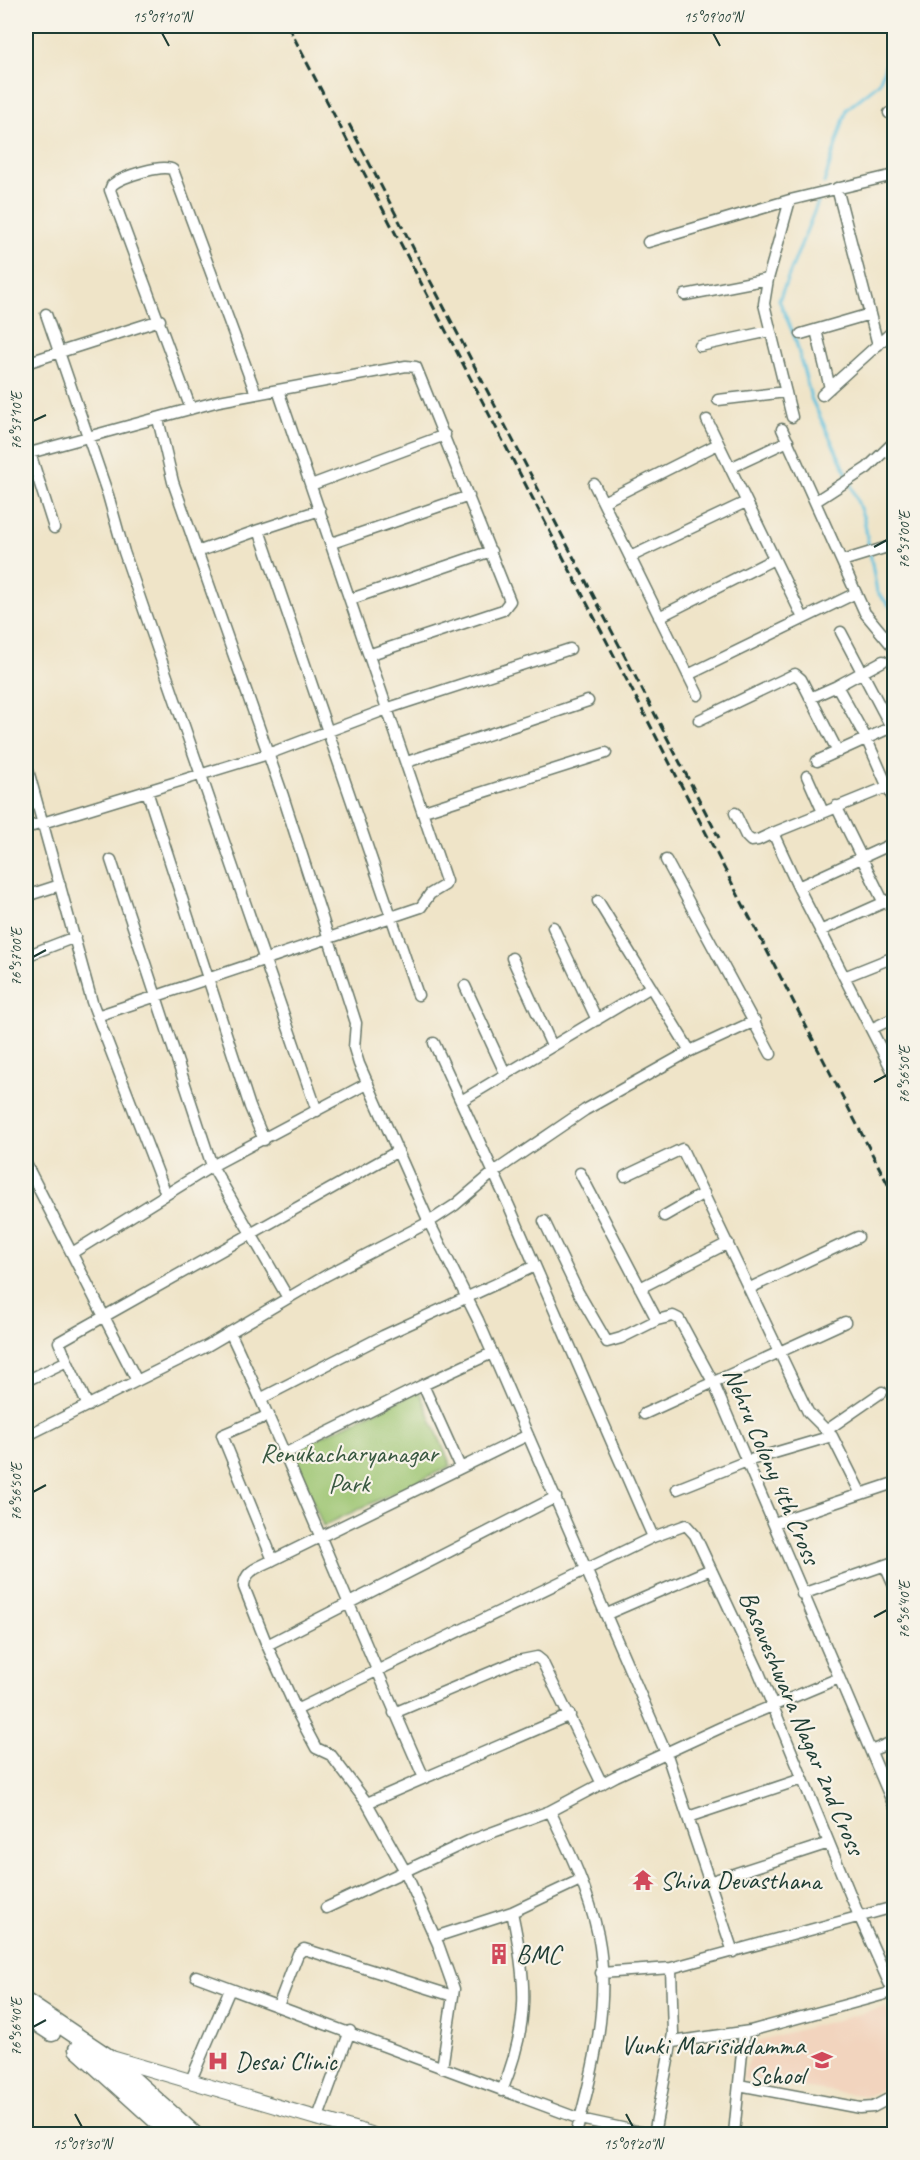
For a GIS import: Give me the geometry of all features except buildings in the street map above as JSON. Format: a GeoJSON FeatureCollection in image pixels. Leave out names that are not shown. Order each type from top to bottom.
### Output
{"type":"FeatureCollection","features":[{"type":"Feature","properties":{"kind":"main road"},"geometry":{"type":"LineString","coordinates":[[26,2002],[108,2057],[171,2134]]}},
{"type":"Feature","properties":{"kind":"main road"},"geometry":{"type":"LineString","coordinates":[[26,2016],[87,2055],[194,2134]]}},
{"type":"Feature","properties":{"kind":"main road"},"geometry":{"type":"LineString","coordinates":[[87,2055],[108,2057],[192,2080],[317,2120],[371,2134]]}},
{"type":"Feature","properties":{"kind":"street"},"geometry":{"type":"LineString","coordinates":[[191,409],[110,190],[112,185],[121,179],[164,167],[173,170],[256,394]]}},
{"type":"Feature","properties":{"kind":"street"},"geometry":{"type":"LineString","coordinates":[[648,242],[790,200],[894,176]]}},
{"type":"Feature","properties":{"kind":"street"},"geometry":{"type":"LineString","coordinates":[[837,188],[878,345]]}},
{"type":"Feature","properties":{"kind":"street"},"geometry":{"type":"LineString","coordinates":[[790,200],[768,279],[764,304],[792,417]]}},
{"type":"Feature","properties":{"kind":"street"},"geometry":{"type":"LineString","coordinates":[[685,295],[768,279]]}},
{"type":"Feature","properties":{"kind":"street"},"geometry":{"type":"LineString","coordinates":[[46,314],[89,437],[131,572],[317,1111]]}},
{"type":"Feature","properties":{"kind":"street"},"geometry":{"type":"LineString","coordinates":[[801,334],[870,314]]}},
{"type":"Feature","properties":{"kind":"street"},"geometry":{"type":"LineString","coordinates":[[26,363],[160,320]]}},
{"type":"Feature","properties":{"kind":"street"},"geometry":{"type":"LineString","coordinates":[[816,330],[826,392],[894,330]]}},
{"type":"Feature","properties":{"kind":"street"},"geometry":{"type":"LineString","coordinates":[[700,346],[770,331]]}},
{"type":"Feature","properties":{"kind":"street"},"geometry":{"type":"LineString","coordinates":[[54,528],[28,453],[256,394],[411,365],[419,373],[509,594],[508,606],[503,610],[370,654]]}},
{"type":"Feature","properties":{"kind":"street"},"geometry":{"type":"LineString","coordinates":[[97,1016],[421,907],[430,894],[445,885],[446,880],[424,811],[278,390]]}},
{"type":"Feature","properties":{"kind":"street"},"geometry":{"type":"LineString","coordinates":[[718,400],[786,392]]}},
{"type":"Feature","properties":{"kind":"street"},"geometry":{"type":"LineString","coordinates":[[158,419],[173,482],[268,754],[356,1023],[354,1048],[429,1222],[492,1353],[556,1497],[667,1754],[732,1952]]}},
{"type":"Feature","properties":{"kind":"street"},"geometry":{"type":"LineString","coordinates":[[707,420],[803,618]]}},
{"type":"Feature","properties":{"kind":"street"},"geometry":{"type":"LineString","coordinates":[[782,429],[865,613],[894,648]]}},
{"type":"Feature","properties":{"kind":"street"},"geometry":{"type":"LineString","coordinates":[[311,485],[445,435]]}},
{"type":"Feature","properties":{"kind":"street"},"geometry":{"type":"LineString","coordinates":[[730,468],[788,441]]}},
{"type":"Feature","properties":{"kind":"street"},"geometry":{"type":"LineString","coordinates":[[816,501],[855,476],[894,442]]}},
{"type":"Feature","properties":{"kind":"street"},"geometry":{"type":"LineString","coordinates":[[603,502],[718,444]]}},
{"type":"Feature","properties":{"kind":"street"},"geometry":{"type":"LineString","coordinates":[[594,484],[698,695]]}},
{"type":"Feature","properties":{"kind":"street"},"geometry":{"type":"LineString","coordinates":[[332,543],[469,496]]}},
{"type":"Feature","properties":{"kind":"street"},"geometry":{"type":"LineString","coordinates":[[630,557],[746,502]]}},
{"type":"Feature","properties":{"kind":"street"},"geometry":{"type":"LineString","coordinates":[[197,552],[320,510]]}},
{"type":"Feature","properties":{"kind":"street"},"geometry":{"type":"LineString","coordinates":[[259,530],[330,732],[418,995]]}},
{"type":"Feature","properties":{"kind":"street"},"geometry":{"type":"LineString","coordinates":[[842,561],[889,547]]}},
{"type":"Feature","properties":{"kind":"street"},"geometry":{"type":"LineString","coordinates":[[351,599],[491,551]]}},
{"type":"Feature","properties":{"kind":"street"},"geometry":{"type":"LineString","coordinates":[[659,617],[774,559]]}},
{"type":"Feature","properties":{"kind":"street"},"geometry":{"type":"LineString","coordinates":[[688,675],[856,593]]}},
{"type":"Feature","properties":{"kind":"street"},"geometry":{"type":"LineString","coordinates":[[817,761],[867,740],[893,726],[841,632]]}},
{"type":"Feature","properties":{"kind":"street"},"geometry":{"type":"LineString","coordinates":[[26,828],[268,754],[389,708],[570,650]]}},
{"type":"Feature","properties":{"kind":"street"},"geometry":{"type":"LineString","coordinates":[[810,698],[864,673],[883,661]]}},
{"type":"Feature","properties":{"kind":"street"},"geometry":{"type":"LineString","coordinates":[[699,720],[795,674],[801,679],[838,752]]}},
{"type":"Feature","properties":{"kind":"street"},"geometry":{"type":"LineString","coordinates":[[837,686],[892,786],[894,801]]}},
{"type":"Feature","properties":{"kind":"street"},"geometry":{"type":"LineString","coordinates":[[407,762],[588,701]]}},
{"type":"Feature","properties":{"kind":"street"},"geometry":{"type":"LineString","coordinates":[[424,811],[606,753]]}},
{"type":"Feature","properties":{"kind":"street"},"geometry":{"type":"LineString","coordinates":[[26,764],[97,1016],[166,1194]]}},
{"type":"Feature","properties":{"kind":"street"},"geometry":{"type":"LineString","coordinates":[[807,776],[824,812]]}},
{"type":"Feature","properties":{"kind":"street"},"geometry":{"type":"LineString","coordinates":[[735,813],[746,836],[751,841],[892,786]]}},
{"type":"Feature","properties":{"kind":"street"},"geometry":{"type":"LineString","coordinates":[[147,791],[250,1107],[264,1140]]}},
{"type":"Feature","properties":{"kind":"street"},"geometry":{"type":"LineString","coordinates":[[836,806],[884,903]]}},
{"type":"Feature","properties":{"kind":"street"},"geometry":{"type":"LineString","coordinates":[[773,833],[820,931],[894,1074]]}},
{"type":"Feature","properties":{"kind":"street"},"geometry":{"type":"LineString","coordinates":[[798,887],[894,843]]}},
{"type":"Feature","properties":{"kind":"street"},"geometry":{"type":"LineString","coordinates":[[111,860],[212,1166],[288,1298]]}},
{"type":"Feature","properties":{"kind":"street"},"geometry":{"type":"LineString","coordinates":[[666,860],[771,1054]]}},
{"type":"Feature","properties":{"kind":"street"},"geometry":{"type":"LineString","coordinates":[[26,896],[60,885]]}},
{"type":"Feature","properties":{"kind":"street"},"geometry":{"type":"LineString","coordinates":[[820,931],[894,898]]}},
{"type":"Feature","properties":{"kind":"street"},"geometry":{"type":"LineString","coordinates":[[598,901],[690,1051]]}},
{"type":"Feature","properties":{"kind":"street"},"geometry":{"type":"LineString","coordinates":[[553,927],[597,1020]]}},
{"type":"Feature","properties":{"kind":"street"},"geometry":{"type":"LineString","coordinates":[[26,956],[75,937]]}},
{"type":"Feature","properties":{"kind":"street"},"geometry":{"type":"LineString","coordinates":[[844,977],[894,957]]}},
{"type":"Feature","properties":{"kind":"street"},"geometry":{"type":"LineString","coordinates":[[512,958],[552,1046]]}},
{"type":"Feature","properties":{"kind":"street"},"geometry":{"type":"LineString","coordinates":[[465,986],[506,1075]]}},
{"type":"Feature","properties":{"kind":"street"},"geometry":{"type":"LineString","coordinates":[[461,1101],[651,987]]}},
{"type":"Feature","properties":{"kind":"street"},"geometry":{"type":"LineString","coordinates":[[871,1029],[894,1018]]}},
{"type":"Feature","properties":{"kind":"street"},"geometry":{"type":"LineString","coordinates":[[26,1436],[137,1382],[429,1222],[455,1205],[494,1172],[585,1110],[690,1051],[755,1021]]}},
{"type":"Feature","properties":{"kind":"street"},"geometry":{"type":"LineString","coordinates":[[296,1710],[653,1537],[533,1267],[494,1172],[434,1043]]}},
{"type":"Feature","properties":{"kind":"street"},"geometry":{"type":"LineString","coordinates":[[72,1253],[212,1166],[368,1083]]}},
{"type":"Feature","properties":{"kind":"street"},"geometry":{"type":"LineString","coordinates":[[626,1176],[682,1149],[808,1412],[830,1433],[861,1494]]}},
{"type":"Feature","properties":{"kind":"street"},"geometry":{"type":"LineString","coordinates":[[88,1406],[59,1342],[398,1151]]}},
{"type":"Feature","properties":{"kind":"street"},"geometry":{"type":"LineString","coordinates":[[26,1164],[105,1315],[137,1382]]}},
{"type":"Feature","properties":{"kind":"street"},"geometry":{"type":"LineString","coordinates":[[544,1221],[578,1292],[607,1342],[621,1338],[657,1320],[580,1173]]}},
{"type":"Feature","properties":{"kind":"street"},"geometry":{"type":"LineString","coordinates":[[664,1216],[704,1193]]}},
{"type":"Feature","properties":{"kind":"street"},"geometry":{"type":"LineString","coordinates":[[750,1288],[858,1237]]}},
{"type":"Feature","properties":{"kind":"street"},"geometry":{"type":"LineString","coordinates":[[640,1288],[729,1243]]}},
{"type":"Feature","properties":{"kind":"street"},"geometry":{"type":"LineString","coordinates":[[262,1398],[354,1350],[533,1267]]}},
{"type":"Feature","properties":{"kind":"street","name":"Nehru Colony 4th Cross"},"geometry":{"type":"LineString","coordinates":[[657,1320],[673,1316],[679,1319],[713,1382],[894,1806]]}},
{"type":"Feature","properties":{"kind":"street"},"geometry":{"type":"LineString","coordinates":[[645,1414],[846,1322]]}},
{"type":"Feature","properties":{"kind":"street"},"geometry":{"type":"LineString","coordinates":[[230,1332],[286,1453],[322,1536],[347,1605],[424,1778]]}},
{"type":"Feature","properties":{"kind":"street"},"geometry":{"type":"LineString","coordinates":[[286,1453],[492,1353]]}},
{"type":"Feature","properties":{"kind":"street"},"geometry":{"type":"LineString","coordinates":[[26,1381],[68,1361]]}},
{"type":"Feature","properties":{"kind":"street"},"geometry":{"type":"LineString","coordinates":[[423,1385],[460,1467]]}},
{"type":"Feature","properties":{"kind":"street"},"geometry":{"type":"LineString","coordinates":[[677,1489],[747,1461],[830,1433],[882,1392]]}},
{"type":"Feature","properties":{"kind":"street"},"geometry":{"type":"LineString","coordinates":[[269,1415],[222,1435],[273,1560]]}},
{"type":"Feature","properties":{"kind":"street"},"geometry":{"type":"LineString","coordinates":[[441,2068],[453,1996],[450,1975],[435,1937],[405,1871],[367,1803],[331,1755],[316,1748],[267,1645],[244,1587],[244,1578],[273,1560],[528,1435]]}},
{"type":"Feature","properties":{"kind":"street"},"geometry":{"type":"LineString","coordinates":[[774,1523],[894,1483]]}},
{"type":"Feature","properties":{"kind":"street"},"geometry":{"type":"LineString","coordinates":[[267,1645],[556,1497]]}},
{"type":"Feature","properties":{"kind":"street","name":"Basaveshwara Nagar 2nd Cross"},"geometry":{"type":"LineString","coordinates":[[653,1537],[686,1525],[695,1535],[773,1706],[860,1918],[894,1993]]}},
{"type":"Feature","properties":{"kind":"street"},"geometry":{"type":"LineString","coordinates":[[802,1594],[890,1564],[894,1586]]}},
{"type":"Feature","properties":{"kind":"street"},"geometry":{"type":"LineString","coordinates":[[607,1614],[711,1569]]}},
{"type":"Feature","properties":{"kind":"street"},"geometry":{"type":"LineString","coordinates":[[394,1713],[517,1661],[537,1657],[542,1661],[570,1715],[602,1784]]}},
{"type":"Feature","properties":{"kind":"street"},"geometry":{"type":"LineString","coordinates":[[326,1908],[469,1841],[550,1811],[667,1754],[839,1678]]}},
{"type":"Feature","properties":{"kind":"street"},"geometry":{"type":"LineString","coordinates":[[367,1803],[570,1715]]}},
{"type":"Feature","properties":{"kind":"street"},"geometry":{"type":"LineString","coordinates":[[871,1751],[894,1741]]}},
{"type":"Feature","properties":{"kind":"street"},"geometry":{"type":"LineString","coordinates":[[688,1817],[802,1779]]}},
{"type":"Feature","properties":{"kind":"street"},"geometry":{"type":"LineString","coordinates":[[550,1811],[580,1880],[597,1933],[601,1973],[599,2026],[576,2134]]}},
{"type":"Feature","properties":{"kind":"street"},"geometry":{"type":"LineString","coordinates":[[709,1882],[829,1843]]}},
{"type":"Feature","properties":{"kind":"street"},"geometry":{"type":"LineString","coordinates":[[435,1937],[513,1912],[580,1880]]}},
{"type":"Feature","properties":{"kind":"street"},"geometry":{"type":"LineString","coordinates":[[601,1973],[671,1968],[860,1918],[894,1906]]}},
{"type":"Feature","properties":{"kind":"street"},"geometry":{"type":"LineString","coordinates":[[502,2091],[519,2043],[524,2010],[522,1957],[513,1912]]}},
{"type":"Feature","properties":{"kind":"street"},"geometry":{"type":"LineString","coordinates":[[278,2006],[298,1954],[304,1949],[453,1996]]}},
{"type":"Feature","properties":{"kind":"street"},"geometry":{"type":"LineString","coordinates":[[196,1976],[350,2031],[441,2068],[580,2119],[652,2134],[672,2042],[671,1968]]}},
{"type":"Feature","properties":{"kind":"street"},"geometry":{"type":"LineString","coordinates":[[192,2080],[230,1989]]}},
{"type":"Feature","properties":{"kind":"street"},"geometry":{"type":"LineString","coordinates":[[672,2042],[744,2032],[894,1993]]}},
{"type":"Feature","properties":{"kind":"street"},"geometry":{"type":"LineString","coordinates":[[317,2120],[350,2031]]}},
{"type":"Feature","properties":{"kind":"street"},"geometry":{"type":"LineString","coordinates":[[735,2134],[744,2032]]}},
{"type":"Feature","properties":{"kind":"street"},"geometry":{"type":"LineString","coordinates":[[739,2085],[860,2108],[873,2107],[894,2096]]}},
{"type":"Feature","properties":{"kind":"shaded area","name":"Vunki Marisiddamma School"},"geometry":{"type":"Polygon","coordinates":[[[886,2007],[894,2027],[894,2083],[867,2096],[742,2079],[757,2041],[886,2007]]]}},
{"type":"Feature","properties":{"kind":"green space","name":"Renukacharyanagar Park"},"geometry":{"type":"Polygon","coordinates":[[[419,1391],[451,1466],[323,1526],[292,1450],[419,1391]]]}},
{"type":"Feature","properties":{"kind":"waterway"},"geometry":{"type":"LineString","coordinates":[[824,183],[847,109],[879,83],[894,42]]}},
{"type":"Feature","properties":{"kind":"waterway"},"geometry":{"type":"LineString","coordinates":[[818,202],[779,300],[795,338],[811,398],[848,476]]}},
{"type":"Feature","properties":{"kind":"waterway"},"geometry":{"type":"LineString","coordinates":[[850,482],[864,519],[877,592],[894,611]]}},
{"type":"Feature","properties":{"kind":"railway"},"geometry":{"type":"LineString","coordinates":[[288,26],[894,1196]]}},
{"type":"Feature","properties":{"kind":"railway"},"geometry":{"type":"LineString","coordinates":[[349,124],[719,838]]}},
{"type":"Feature","properties":{"kind":"place","name":"Shiva Devasthana"},"geometry":{"type":"Point","coordinates":[643,1880]}},
{"type":"Feature","properties":{"kind":"place","name":"BMC"},"geometry":{"type":"Point","coordinates":[499,1954]}},
{"type":"Feature","properties":{"kind":"place","name":"Vunki Marisiddamma School"},"geometry":{"type":"Point","coordinates":[822,2060]}},
{"type":"Feature","properties":{"kind":"place","name":"Desai Clinic"},"geometry":{"type":"Point","coordinates":[218,2061]}}]}
